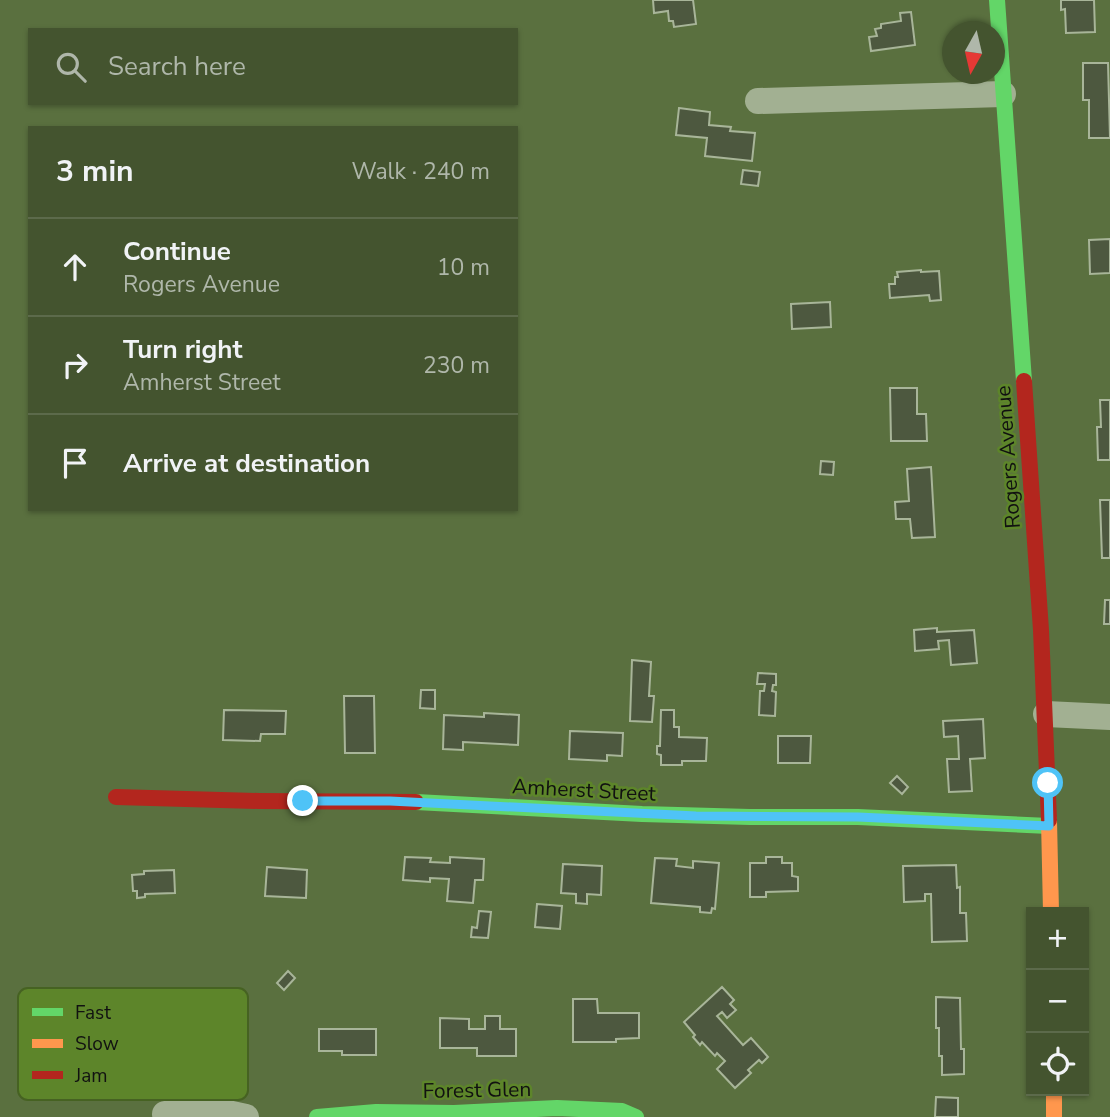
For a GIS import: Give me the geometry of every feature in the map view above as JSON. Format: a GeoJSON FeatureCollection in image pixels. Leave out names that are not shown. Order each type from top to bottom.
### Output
{"type":"FeatureCollection","features":[{"type":"Feature","properties":{"kind":"street","name":"Rogers Avenue"},"geometry":{"type":"LineString","coordinates":[[996,0],[1041,630],[1051,907]]}},
{"type":"Feature","properties":{"kind":"street"},"geometry":{"type":"LineString","coordinates":[[758,101],[1003,94]]}},
{"type":"Feature","properties":{"kind":"street"},"geometry":{"type":"LineString","coordinates":[[1046,714],[1110,717]]}},
{"type":"Feature","properties":{"kind":"street","name":"Amherst Street"},"geometry":{"type":"LineString","coordinates":[[116,797],[390,801],[655,815],[858,817],[1049,826]]}},
{"type":"Feature","properties":{"kind":"street"},"geometry":{"type":"LineString","coordinates":[[1054,1096],[1054,1117]]}},
{"type":"Feature","properties":{"kind":"street","name":"Forest Glen"},"geometry":{"type":"LineString","coordinates":[[317,1117],[376,1112],[454,1114],[556,1108],[622,1111],[636,1117]]}},
{"type":"Feature","properties":{"kind":"street"},"geometry":{"type":"LineString","coordinates":[[166,1114],[218,1111],[246,1117]]}},
{"type":"Feature","properties":{"kind":"building"},"geometry":{"type":"Polygon","coordinates":[[[653,0],[693,0],[696,24],[674,27],[673,21],[669,21],[668,11],[654,13],[653,0]]]}},
{"type":"Feature","properties":{"kind":"building"},"geometry":{"type":"Polygon","coordinates":[[[1061,0],[1094,0],[1095,32],[1066,33],[1065,9],[1061,10],[1061,0]]]}},
{"type":"Feature","properties":{"kind":"building"},"geometry":{"type":"Polygon","coordinates":[[[911,12],[915,45],[871,51],[869,37],[877,36],[875,29],[881,28],[881,24],[901,21],[900,13],[911,12]]]}},
{"type":"Feature","properties":{"kind":"building"},"geometry":{"type":"Polygon","coordinates":[[[1083,63],[1108,63],[1110,138],[1089,138],[1089,100],[1083,100],[1083,63]]]}},
{"type":"Feature","properties":{"kind":"building"},"geometry":{"type":"Polygon","coordinates":[[[679,108],[710,112],[709,125],[731,127],[730,131],[755,133],[752,161],[705,156],[707,138],[676,135],[679,108]]]}},
{"type":"Feature","properties":{"kind":"building"},"geometry":{"type":"Polygon","coordinates":[[[743,170],[760,172],[758,186],[741,184],[743,170]]]}},
{"type":"Feature","properties":{"kind":"building"},"geometry":{"type":"Polygon","coordinates":[[[1110,239],[1110,273],[1090,274],[1089,240],[1110,239]]]}},
{"type":"Feature","properties":{"kind":"building"},"geometry":{"type":"Polygon","coordinates":[[[939,271],[941,300],[930,301],[929,295],[890,298],[889,284],[895,284],[897,272],[939,271]]]}},
{"type":"Feature","properties":{"kind":"building"},"geometry":{"type":"Polygon","coordinates":[[[830,302],[831,327],[792,329],[791,304],[830,302]]]}},
{"type":"Feature","properties":{"kind":"building"},"geometry":{"type":"Polygon","coordinates":[[[890,388],[917,388],[917,414],[926,414],[927,441],[891,441],[890,388]]]}},
{"type":"Feature","properties":{"kind":"building"},"geometry":{"type":"Polygon","coordinates":[[[1100,400],[1110,400],[1110,460],[1098,460],[1100,400]]]}},
{"type":"Feature","properties":{"kind":"building"},"geometry":{"type":"Polygon","coordinates":[[[821,461],[834,462],[833,475],[820,474],[821,461]]]}},
{"type":"Feature","properties":{"kind":"building"},"geometry":{"type":"Polygon","coordinates":[[[931,467],[935,537],[912,538],[910,519],[896,519],[895,502],[909,501],[907,469],[931,467]]]}},
{"type":"Feature","properties":{"kind":"building"},"geometry":{"type":"Polygon","coordinates":[[[1100,500],[1110,500],[1110,558],[1102,558],[1100,500]]]}},
{"type":"Feature","properties":{"kind":"building"},"geometry":{"type":"Polygon","coordinates":[[[1105,600],[1110,600],[1110,624],[1104,624],[1105,600]]]}},
{"type":"Feature","properties":{"kind":"building"},"geometry":{"type":"Polygon","coordinates":[[[937,628],[937,632],[974,630],[977,663],[951,665],[949,640],[938,641],[939,649],[915,651],[914,630],[937,628]]]}},
{"type":"Feature","properties":{"kind":"building"},"geometry":{"type":"Polygon","coordinates":[[[632,660],[651,662],[649,696],[654,696],[652,722],[630,721],[632,660]]]}},
{"type":"Feature","properties":{"kind":"building"},"geometry":{"type":"Polygon","coordinates":[[[758,673],[776,674],[776,685],[773,685],[772,691],[776,692],[775,716],[759,715],[760,691],[764,691],[765,684],[757,684],[758,673]]]}},
{"type":"Feature","properties":{"kind":"building"},"geometry":{"type":"Polygon","coordinates":[[[421,690],[435,690],[435,709],[420,708],[421,690]]]}},
{"type":"Feature","properties":{"kind":"building"},"geometry":{"type":"Polygon","coordinates":[[[344,696],[374,696],[375,753],[345,753],[344,696]]]}},
{"type":"Feature","properties":{"kind":"building"},"geometry":{"type":"Polygon","coordinates":[[[224,710],[286,711],[285,734],[261,734],[260,741],[223,740],[224,710]]]}},
{"type":"Feature","properties":{"kind":"building"},"geometry":{"type":"Polygon","coordinates":[[[661,710],[674,710],[674,727],[679,727],[679,737],[707,738],[706,761],[682,761],[682,765],[661,765],[657,746],[660,746],[661,710]]]}},
{"type":"Feature","properties":{"kind":"building"},"geometry":{"type":"Polygon","coordinates":[[[484,713],[519,715],[518,745],[463,742],[463,750],[443,749],[444,715],[484,717],[484,713]]]}},
{"type":"Feature","properties":{"kind":"building"},"geometry":{"type":"Polygon","coordinates":[[[983,719],[985,758],[970,759],[972,791],[949,792],[947,759],[959,759],[958,736],[944,737],[943,721],[983,719]]]}},
{"type":"Feature","properties":{"kind":"building"},"geometry":{"type":"Polygon","coordinates":[[[570,731],[623,733],[622,756],[607,755],[607,761],[569,759],[570,731]]]}},
{"type":"Feature","properties":{"kind":"building"},"geometry":{"type":"Polygon","coordinates":[[[778,736],[811,736],[810,763],[778,763],[778,736]]]}},
{"type":"Feature","properties":{"kind":"building"},"geometry":{"type":"Polygon","coordinates":[[[897,776],[908,787],[902,794],[890,783],[897,776]]]}},
{"type":"Feature","properties":{"kind":"building"},"geometry":{"type":"Polygon","coordinates":[[[405,857],[431,858],[430,862],[450,863],[450,857],[484,859],[483,880],[475,880],[473,903],[447,901],[449,879],[430,878],[430,882],[403,880],[405,857]]]}},
{"type":"Feature","properties":{"kind":"building"},"geometry":{"type":"Polygon","coordinates":[[[766,857],[782,857],[782,863],[792,863],[792,876],[798,877],[798,891],[766,892],[766,897],[750,897],[750,863],[766,863],[766,857]]]}},
{"type":"Feature","properties":{"kind":"building"},"geometry":{"type":"Polygon","coordinates":[[[655,858],[677,859],[676,866],[693,868],[693,861],[719,863],[715,909],[712,908],[711,913],[700,912],[700,907],[651,903],[655,858]]]}},
{"type":"Feature","properties":{"kind":"building"},"geometry":{"type":"Polygon","coordinates":[[[563,864],[602,866],[601,895],[587,894],[587,904],[576,903],[576,894],[561,893],[563,864]]]}},
{"type":"Feature","properties":{"kind":"building"},"geometry":{"type":"Polygon","coordinates":[[[956,865],[957,888],[960,887],[960,913],[966,913],[967,941],[932,942],[931,894],[925,894],[925,901],[904,902],[903,866],[956,865]]]}},
{"type":"Feature","properties":{"kind":"building"},"geometry":{"type":"Polygon","coordinates":[[[267,867],[307,870],[306,898],[265,896],[267,867]]]}},
{"type":"Feature","properties":{"kind":"building"},"geometry":{"type":"Polygon","coordinates":[[[174,870],[175,893],[145,894],[145,897],[137,898],[137,891],[133,891],[132,875],[144,874],[144,871],[174,870]]]}},
{"type":"Feature","properties":{"kind":"building"},"geometry":{"type":"Polygon","coordinates":[[[537,904],[562,906],[560,929],[535,927],[537,904]]]}},
{"type":"Feature","properties":{"kind":"building"},"geometry":{"type":"Polygon","coordinates":[[[479,911],[491,912],[488,938],[471,937],[472,927],[477,928],[479,911]]]}},
{"type":"Feature","properties":{"kind":"building"},"geometry":{"type":"Polygon","coordinates":[[[288,971],[295,978],[284,990],[277,983],[288,971]]]}},
{"type":"Feature","properties":{"kind":"building"},"geometry":{"type":"Polygon","coordinates":[[[722,987],[734,1000],[730,1004],[736,1010],[727,1018],[722,1012],[717,1016],[743,1045],[751,1038],[768,1057],[762,1063],[759,1060],[748,1070],[751,1073],[735,1088],[717,1069],[725,1061],[717,1053],[715,1056],[702,1042],[700,1045],[684,1022],[722,987]]]}},
{"type":"Feature","properties":{"kind":"building"},"geometry":{"type":"Polygon","coordinates":[[[936,997],[960,998],[964,1074],[942,1075],[939,1028],[936,1028],[936,997]]]}},
{"type":"Feature","properties":{"kind":"building"},"geometry":{"type":"Polygon","coordinates":[[[573,999],[597,999],[598,1013],[639,1013],[639,1038],[616,1039],[616,1042],[573,1042],[573,999]]]}},
{"type":"Feature","properties":{"kind":"building"},"geometry":{"type":"Polygon","coordinates":[[[485,1016],[500,1016],[500,1029],[516,1029],[516,1056],[477,1056],[477,1048],[440,1048],[440,1018],[469,1019],[469,1029],[485,1029],[485,1016]]]}},
{"type":"Feature","properties":{"kind":"building"},"geometry":{"type":"Polygon","coordinates":[[[319,1029],[376,1029],[376,1055],[342,1055],[342,1051],[319,1051],[319,1029]]]}},
{"type":"Feature","properties":{"kind":"building"},"geometry":{"type":"Polygon","coordinates":[[[936,1097],[958,1098],[958,1117],[935,1117],[936,1097]]]}},
{"type":"Feature","properties":{"kind":"traffic: fast"},"geometry":{"type":"LineString","coordinates":[[997,0],[1024,381]]}},
{"type":"Feature","properties":{"kind":"traffic: fast"},"geometry":{"type":"LineString","coordinates":[[416,802],[642,814],[858,817],[1049,826]]}},
{"type":"Feature","properties":{"kind":"traffic: fast"},"geometry":{"type":"LineString","coordinates":[[317,1117],[376,1112],[454,1113],[557,1108],[622,1111],[636,1117]]}},
{"type":"Feature","properties":{"kind":"traffic: slow"},"geometry":{"type":"LineString","coordinates":[[1049,820],[1051,907]]}},
{"type":"Feature","properties":{"kind":"traffic: slow"},"geometry":{"type":"LineString","coordinates":[[1054,1096],[1054,1117]]}},
{"type":"Feature","properties":{"kind":"traffic: jam"},"geometry":{"type":"LineString","coordinates":[[1024,381],[1041,630],[1049,820]]}},
{"type":"Feature","properties":{"kind":"traffic: jam"},"geometry":{"type":"LineString","coordinates":[[116,797],[416,802]]}},
{"type":"Feature","properties":{"kind":"route"},"geometry":{"type":"LineString","coordinates":[[303,801],[390,801],[587,812],[858,817],[1049,826],[1048,783]]}}]}
